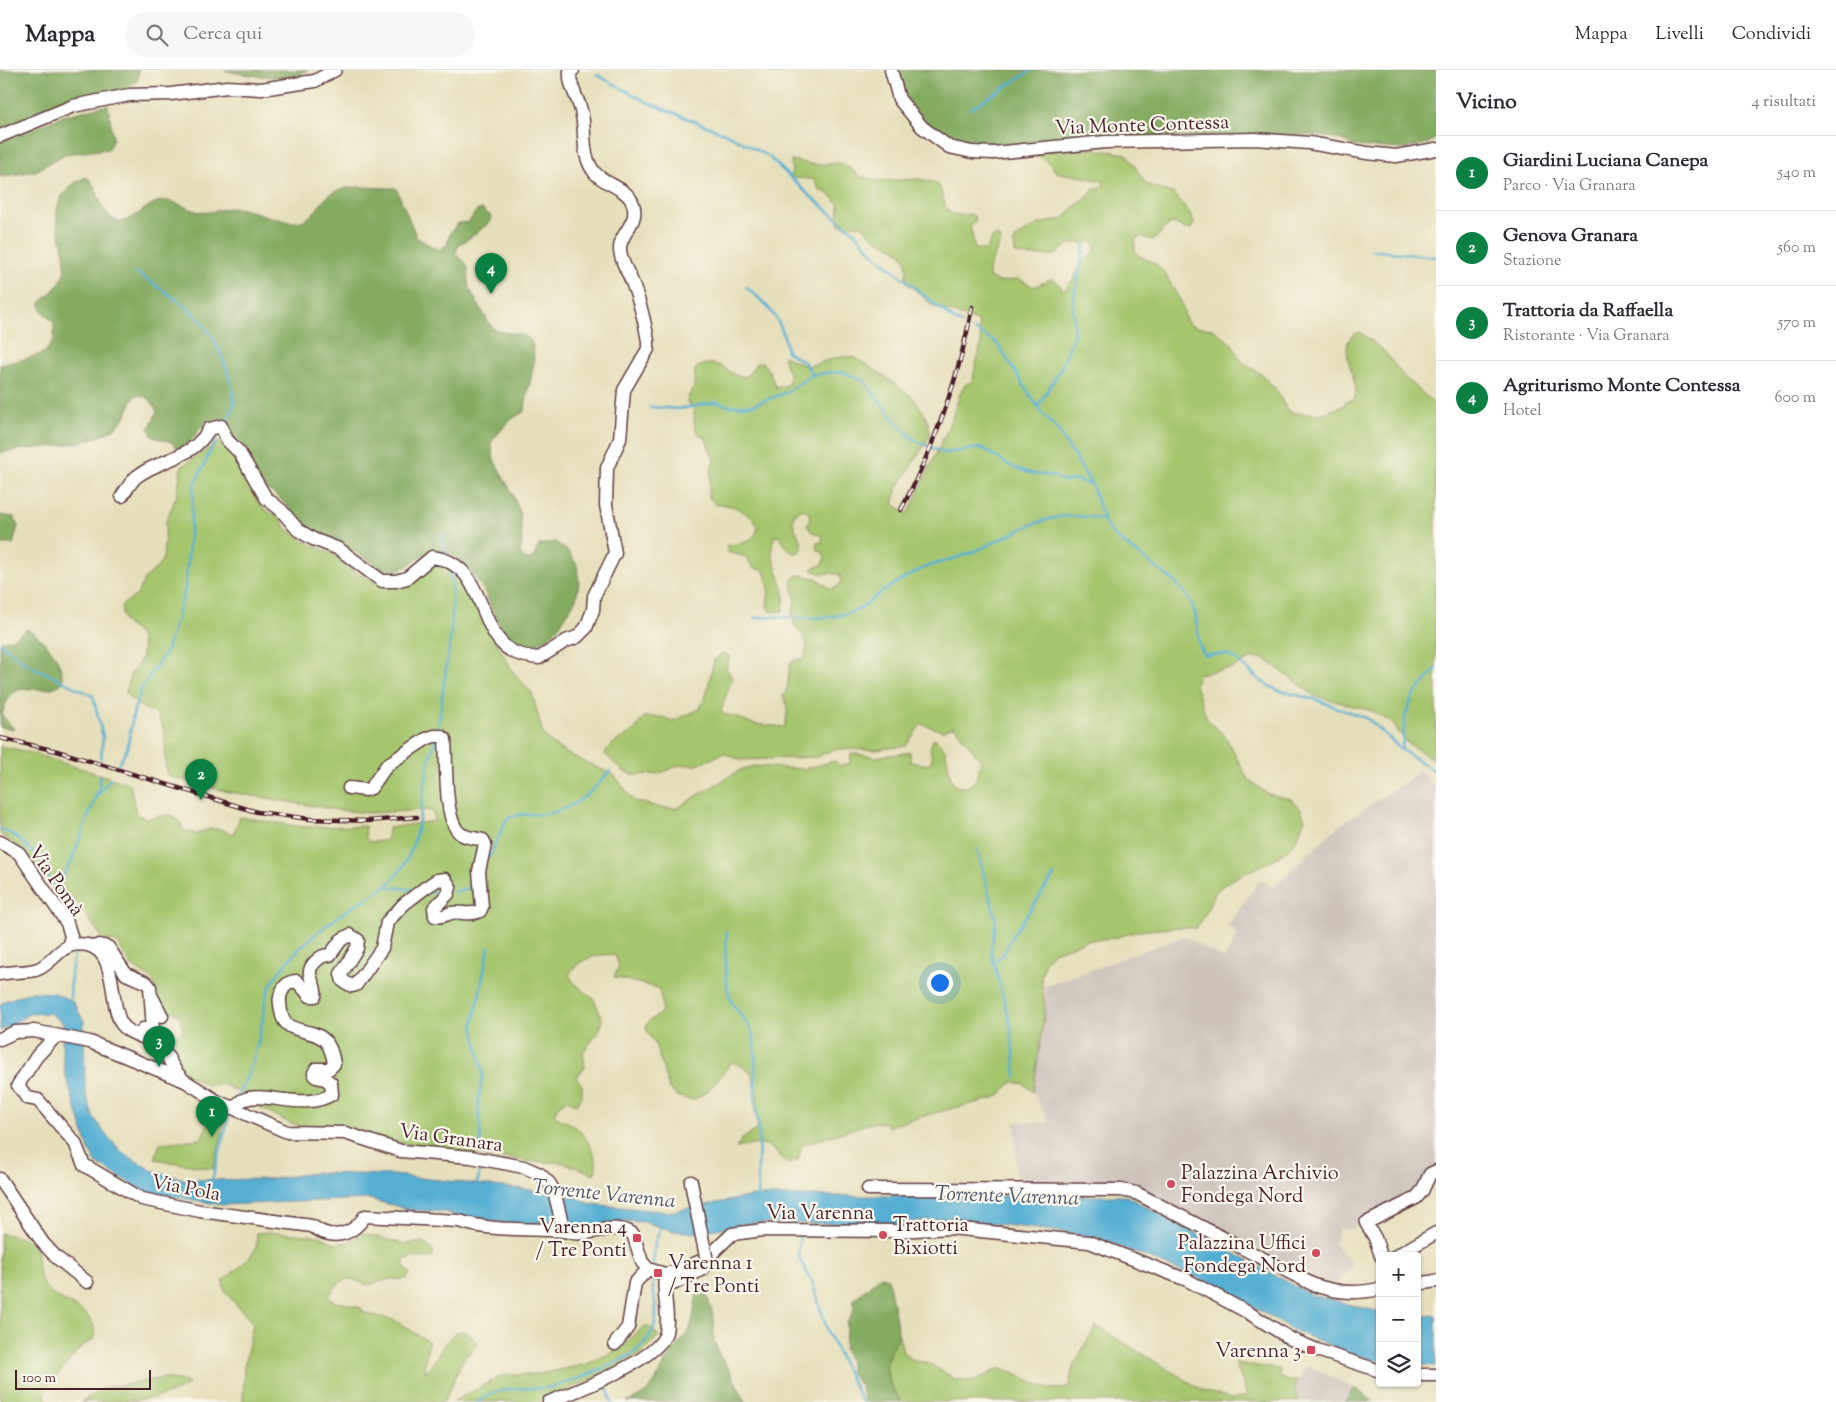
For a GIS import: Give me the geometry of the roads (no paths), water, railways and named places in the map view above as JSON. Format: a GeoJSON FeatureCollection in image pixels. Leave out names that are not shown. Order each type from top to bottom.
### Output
{"type":"FeatureCollection","features":[{"type":"Feature","properties":{"kind":"street"},"geometry":{"type":"LineString","coordinates":[[0,136],[73,106],[129,95],[171,94],[227,87],[261,89],[315,81],[335,70]]}},
{"type":"Feature","properties":{"kind":"street"},"geometry":{"type":"LineString","coordinates":[[122,496],[135,478],[194,449],[203,441],[209,429],[221,426],[227,440],[239,452],[266,498],[281,510],[298,530],[312,539],[339,548],[382,580],[396,581],[407,578],[432,557],[445,559],[472,582],[492,627],[501,642],[510,651],[539,658],[566,640],[577,637],[586,628],[593,610],[594,596],[615,553],[606,504],[607,468],[609,459],[620,439],[624,390],[648,349],[648,341],[632,282],[622,263],[620,248],[623,235],[633,222],[634,208],[627,196],[596,175],[588,163],[583,116],[569,78],[570,71],[573,70]]}},
{"type":"Feature","properties":{"kind":"street","name":"Via Monte Contessa"},"geometry":{"type":"LineString","coordinates":[[891,70],[899,98],[922,127],[949,147],[972,152],[993,153],[1106,142],[1255,139],[1309,143],[1366,154],[1396,156],[1436,149]]}},
{"type":"Feature","properties":{"kind":"street"},"geometry":{"type":"LineString","coordinates":[[235,1108],[241,1100],[252,1098],[298,1102],[325,1098],[332,1094],[331,1083],[316,1077],[314,1073],[316,1069],[329,1069],[334,1064],[326,1042],[317,1036],[294,1029],[286,1023],[282,1018],[279,998],[285,986],[293,981],[297,981],[310,996],[315,996],[316,991],[309,977],[311,966],[323,956],[330,955],[341,940],[350,936],[358,940],[357,948],[341,974],[343,981],[352,986],[356,985],[382,948],[387,922],[404,904],[437,880],[445,879],[450,887],[448,894],[434,908],[435,916],[440,917],[459,912],[474,914],[480,911],[482,907],[479,871],[485,844],[483,840],[461,834],[453,825],[449,809],[446,739],[441,736],[426,739],[387,765],[371,788],[366,790],[349,788]]}},
{"type":"Feature","properties":{"kind":"street","name":"Via Pomà"},"geometry":{"type":"LineString","coordinates":[[0,842],[19,853],[67,923],[71,936],[79,946]]}},
{"type":"Feature","properties":{"kind":"street"},"geometry":{"type":"LineString","coordinates":[[0,974],[37,970],[79,946],[99,945],[108,947],[126,974],[147,983],[162,1016]]}},
{"type":"Feature","properties":{"kind":"street"},"geometry":{"type":"LineString","coordinates":[[79,946],[108,965],[117,1011],[122,1025],[127,1030],[160,1046],[166,1052],[172,1069],[185,1081]]}},
{"type":"Feature","properties":{"kind":"street"},"geometry":{"type":"LineString","coordinates":[[143,1029],[153,1029],[150,993]]}},
{"type":"Feature","properties":{"kind":"street","name":"Via Granara"},"geometry":{"type":"LineString","coordinates":[[0,1039],[15,1032],[34,1031],[90,1042],[185,1081],[217,1101],[286,1132],[345,1133],[401,1151],[471,1157],[524,1167],[540,1174],[554,1191],[563,1229]]}},
{"type":"Feature","properties":{"kind":"street","name":"Via Pola"},"geometry":{"type":"LineString","coordinates":[[56,1036],[36,1056],[18,1085],[26,1098],[38,1100],[75,1142],[84,1165],[142,1199],[200,1210],[312,1226],[320,1232]]}},
{"type":"Feature","properties":{"kind":"street"},"geometry":{"type":"LineString","coordinates":[[1380,1252],[1375,1238],[1366,1223],[1416,1198],[1422,1192],[1430,1174],[1436,1172]]}},
{"type":"Feature","properties":{"kind":"street"},"geometry":{"type":"LineString","coordinates":[[0,1179],[43,1242],[56,1257],[87,1282]]}},
{"type":"Feature","properties":{"kind":"street"},"geometry":{"type":"LineString","coordinates":[[563,1229],[572,1234],[607,1228],[626,1229],[633,1234],[642,1262],[648,1269],[664,1274],[693,1264],[692,1270],[672,1282],[673,1284],[703,1269],[707,1261],[691,1182]]}},
{"type":"Feature","properties":{"kind":"street"},"geometry":{"type":"LineString","coordinates":[[868,1189],[1121,1190],[1136,1193],[1314,1285],[1338,1292],[1359,1293],[1376,1290]]}},
{"type":"Feature","properties":{"kind":"street","name":"Via Pola"},"geometry":{"type":"LineString","coordinates":[[230,1224],[290,1232],[320,1232],[332,1236],[345,1234],[359,1226],[365,1216],[459,1221],[471,1225],[503,1229],[563,1229]]}},
{"type":"Feature","properties":{"kind":"street","name":"Via Varenna"},"geometry":{"type":"LineString","coordinates":[[693,1264],[706,1259],[732,1234],[763,1230],[887,1231],[951,1228],[1089,1242],[1187,1280],[1249,1313],[1291,1339],[1317,1350],[1376,1370]]}},
{"type":"Feature","properties":{"kind":"street"},"geometry":{"type":"LineString","coordinates":[[1403,1252],[1436,1233]]}},
{"type":"Feature","properties":{"kind":"street"},"geometry":{"type":"LineString","coordinates":[[615,1344],[628,1326],[635,1284],[648,1269]]}},
{"type":"Feature","properties":{"kind":"street"},"geometry":{"type":"LineString","coordinates":[[550,1402],[599,1382],[656,1349],[666,1332],[664,1274]]}},
{"type":"Feature","properties":{"kind":"street"},"geometry":{"type":"LineString","coordinates":[[1421,1284],[1436,1282]]}},
{"type":"Feature","properties":{"kind":"street"},"geometry":{"type":"LineString","coordinates":[[1421,1375],[1436,1375]]}},
{"type":"Feature","properties":{"kind":"water"},"geometry":{"type":"Polygon","coordinates":[[[31,992],[55,993],[73,1002],[84,1021],[85,1091],[93,1116],[105,1134],[123,1153],[151,1170],[187,1180],[269,1179],[315,1173],[393,1175],[540,1191],[577,1198],[591,1204],[669,1212],[754,1196],[1126,1196],[1312,1295],[1376,1311],[1376,1361],[1341,1350],[1291,1329],[1200,1279],[1099,1238],[1063,1232],[947,1218],[892,1224],[748,1223],[696,1233],[674,1231],[644,1222],[626,1221],[589,1226],[552,1219],[527,1225],[462,1218],[446,1212],[411,1210],[369,1199],[222,1205],[144,1191],[96,1163],[89,1150],[65,1074],[62,1049],[63,1023],[50,1013],[29,1014],[0,1031],[0,1005],[5,1001],[31,992]]]}},
{"type":"Feature","properties":{"kind":"water"},"geometry":{"type":"Polygon","coordinates":[[[1436,1315],[1436,1366],[1421,1365],[1421,1316],[1436,1315]]]}},
{"type":"Feature","properties":{"kind":"waterway"},"geometry":{"type":"LineString","coordinates":[[970,109],[1032,70]]}},
{"type":"Feature","properties":{"kind":"waterway"},"geometry":{"type":"LineString","coordinates":[[597,75],[649,103],[729,135],[768,156],[809,195],[855,233],[874,254],[953,319],[963,324]]}},
{"type":"Feature","properties":{"kind":"waterway"},"geometry":{"type":"LineString","coordinates":[[1039,405],[1062,366],[1074,334],[1073,301],[1085,244]]}},
{"type":"Feature","properties":{"kind":"waterway"},"geometry":{"type":"LineString","coordinates":[[1371,250],[1436,257]]}},
{"type":"Feature","properties":{"kind":"waterway"},"geometry":{"type":"LineString","coordinates":[[136,272],[186,307],[207,328],[218,348],[231,383],[234,403],[230,417],[225,424]]}},
{"type":"Feature","properties":{"kind":"waterway"},"geometry":{"type":"LineString","coordinates":[[746,287],[774,315],[783,332],[787,352],[804,362],[813,375]]}},
{"type":"Feature","properties":{"kind":"waterway"},"geometry":{"type":"LineString","coordinates":[[974,330],[996,342],[1041,412],[1057,429],[1092,485],[1104,522],[1114,536],[1175,582],[1190,600],[1195,612],[1200,647],[1205,655],[1226,654],[1237,660],[1262,682],[1277,690],[1317,700],[1368,719],[1402,750],[1436,772]]}},
{"type":"Feature","properties":{"kind":"waterway"},"geometry":{"type":"LineString","coordinates":[[650,407],[679,409],[717,402],[729,406],[753,405],[787,392],[810,376],[843,372],[864,381],[899,426],[916,441],[944,453],[982,448],[1012,467],[1033,474],[1053,476],[1063,481],[1077,480],[1092,485]]}},
{"type":"Feature","properties":{"kind":"waterway"},"geometry":{"type":"LineString","coordinates":[[118,765],[127,749],[134,710],[142,687],[167,650],[185,590],[194,486],[219,433]]}},
{"type":"Feature","properties":{"kind":"waterway"},"geometry":{"type":"LineString","coordinates":[[755,618],[819,618],[845,614],[860,609],[904,578],[922,569],[973,552],[1035,524],[1065,516],[1102,519]]}},
{"type":"Feature","properties":{"kind":"waterway"},"geometry":{"type":"LineString","coordinates":[[443,535],[446,556]]}},
{"type":"Feature","properties":{"kind":"waterway"},"geometry":{"type":"LineString","coordinates":[[437,732],[451,628],[452,597],[449,566]]}},
{"type":"Feature","properties":{"kind":"waterway"},"geometry":{"type":"LineString","coordinates":[[0,643],[25,663],[93,696],[103,737],[101,759]]}},
{"type":"Feature","properties":{"kind":"waterway"},"geometry":{"type":"LineString","coordinates":[[1402,749],[1405,717],[1413,696],[1436,669]]}},
{"type":"Feature","properties":{"kind":"waterway"},"geometry":{"type":"LineString","coordinates":[[235,1099],[244,1084],[255,1055],[267,993],[280,970],[317,932],[383,888],[402,868],[415,839],[435,739]]}},
{"type":"Feature","properties":{"kind":"waterway"},"geometry":{"type":"LineString","coordinates":[[487,857],[490,856],[506,820],[517,815],[545,814],[569,807],[598,785],[610,771]]}},
{"type":"Feature","properties":{"kind":"waterway"},"geometry":{"type":"LineString","coordinates":[[55,892],[71,862],[99,788],[100,776]]}},
{"type":"Feature","properties":{"kind":"waterway"},"geometry":{"type":"LineString","coordinates":[[95,799],[111,778]]}},
{"type":"Feature","properties":{"kind":"waterway"},"geometry":{"type":"LineString","coordinates":[[0,829],[12,834],[31,851],[65,909]]}},
{"type":"Feature","properties":{"kind":"waterway"},"geometry":{"type":"LineString","coordinates":[[977,849],[996,920],[991,952],[1010,1023],[1016,1076]]}},
{"type":"Feature","properties":{"kind":"waterway"},"geometry":{"type":"LineString","coordinates":[[994,961],[1002,956],[1015,932],[1054,875]]}},
{"type":"Feature","properties":{"kind":"waterway"},"geometry":{"type":"LineString","coordinates":[[454,892],[472,887],[474,879]]}},
{"type":"Feature","properties":{"kind":"waterway"},"geometry":{"type":"LineString","coordinates":[[385,886],[414,890]]}},
{"type":"Feature","properties":{"kind":"waterway"},"geometry":{"type":"LineString","coordinates":[[427,892],[444,893]]}},
{"type":"Feature","properties":{"kind":"waterway"},"geometry":{"type":"LineString","coordinates":[[727,932],[726,968],[729,996],[734,1007],[751,1030],[754,1043],[755,1101],[759,1133],[759,1199]]}},
{"type":"Feature","properties":{"kind":"waterway"},"geometry":{"type":"LineString","coordinates":[[482,1154],[478,1102],[483,1073],[473,1026],[489,947]]}},
{"type":"Feature","properties":{"kind":"waterway"},"geometry":{"type":"LineString","coordinates":[[70,1003],[71,972],[75,949]]}},
{"type":"Feature","properties":{"kind":"waterway"},"geometry":{"type":"LineString","coordinates":[[211,1184],[227,1124],[228,1110]]}},
{"type":"Feature","properties":{"kind":"waterway"},"geometry":{"type":"LineString","coordinates":[[477,1186],[481,1162]]}},
{"type":"Feature","properties":{"kind":"waterway"},"geometry":{"type":"LineString","coordinates":[[653,1265],[655,1242],[662,1225]]}},
{"type":"Feature","properties":{"kind":"waterway"},"geometry":{"type":"LineString","coordinates":[[800,1235],[798,1256],[813,1284],[828,1333],[862,1402]]}},
{"type":"Feature","properties":{"kind":"waterway"},"geometry":{"type":"LineString","coordinates":[[478,1402],[487,1396],[504,1390],[547,1388],[566,1383],[607,1367],[636,1351],[648,1338],[655,1323],[656,1311],[652,1273]]}},
{"type":"Feature","properties":{"kind":"waterway"},"geometry":{"type":"LineString","coordinates":[[605,1382],[612,1402]]}},
{"type":"Feature","properties":{"kind":"railway"},"geometry":{"type":"LineString","coordinates":[[901,510],[925,461],[953,386],[972,307]]}},
{"type":"Feature","properties":{"kind":"railway"},"geometry":{"type":"LineString","coordinates":[[0,738],[57,751],[257,812],[310,819],[368,821],[417,817]]}},
{"type":"Feature","properties":{"kind":"place","name":"Agriturismo Monte Contessa"},"geometry":{"type":"Point","coordinates":[491,294]}},
{"type":"Feature","properties":{"kind":"place","name":"Genova Granara"},"geometry":{"type":"Point","coordinates":[201,800]}},
{"type":"Feature","properties":{"kind":"place","name":"Trattoria da Raffaella"},"geometry":{"type":"Point","coordinates":[159,1067]}},
{"type":"Feature","properties":{"kind":"place","name":"Giardini Luciana Canepa"},"geometry":{"type":"Point","coordinates":[212,1137]}},
{"type":"Feature","properties":{"kind":"place","name":"Palazzina Archivio Fondega Nord"},"geometry":{"type":"Point","coordinates":[1171,1184]}},
{"type":"Feature","properties":{"kind":"place","name":"Trattoria Bixiotti"},"geometry":{"type":"Point","coordinates":[883,1235]}},
{"type":"Feature","properties":{"kind":"place","name":"Varenna 4 / Tre Ponti"},"geometry":{"type":"Point","coordinates":[637,1238]}},
{"type":"Feature","properties":{"kind":"place","name":"Palazzina Uffici Fondega Nord"},"geometry":{"type":"Point","coordinates":[1316,1253]}},
{"type":"Feature","properties":{"kind":"place","name":"Varenna 1 / Tre Ponti"},"geometry":{"type":"Point","coordinates":[658,1273]}},
{"type":"Feature","properties":{"kind":"place","name":"Varenna 3"},"geometry":{"type":"Point","coordinates":[1311,1350]}},
{"type":"Feature","properties":{"kind":"water label","name":"Torrente Varenna"},"geometry":{"type":"Point","coordinates":[604,1193]}},
{"type":"Feature","properties":{"kind":"water label","name":"Torrente Varenna"},"geometry":{"type":"Point","coordinates":[1007,1195]}}]}
